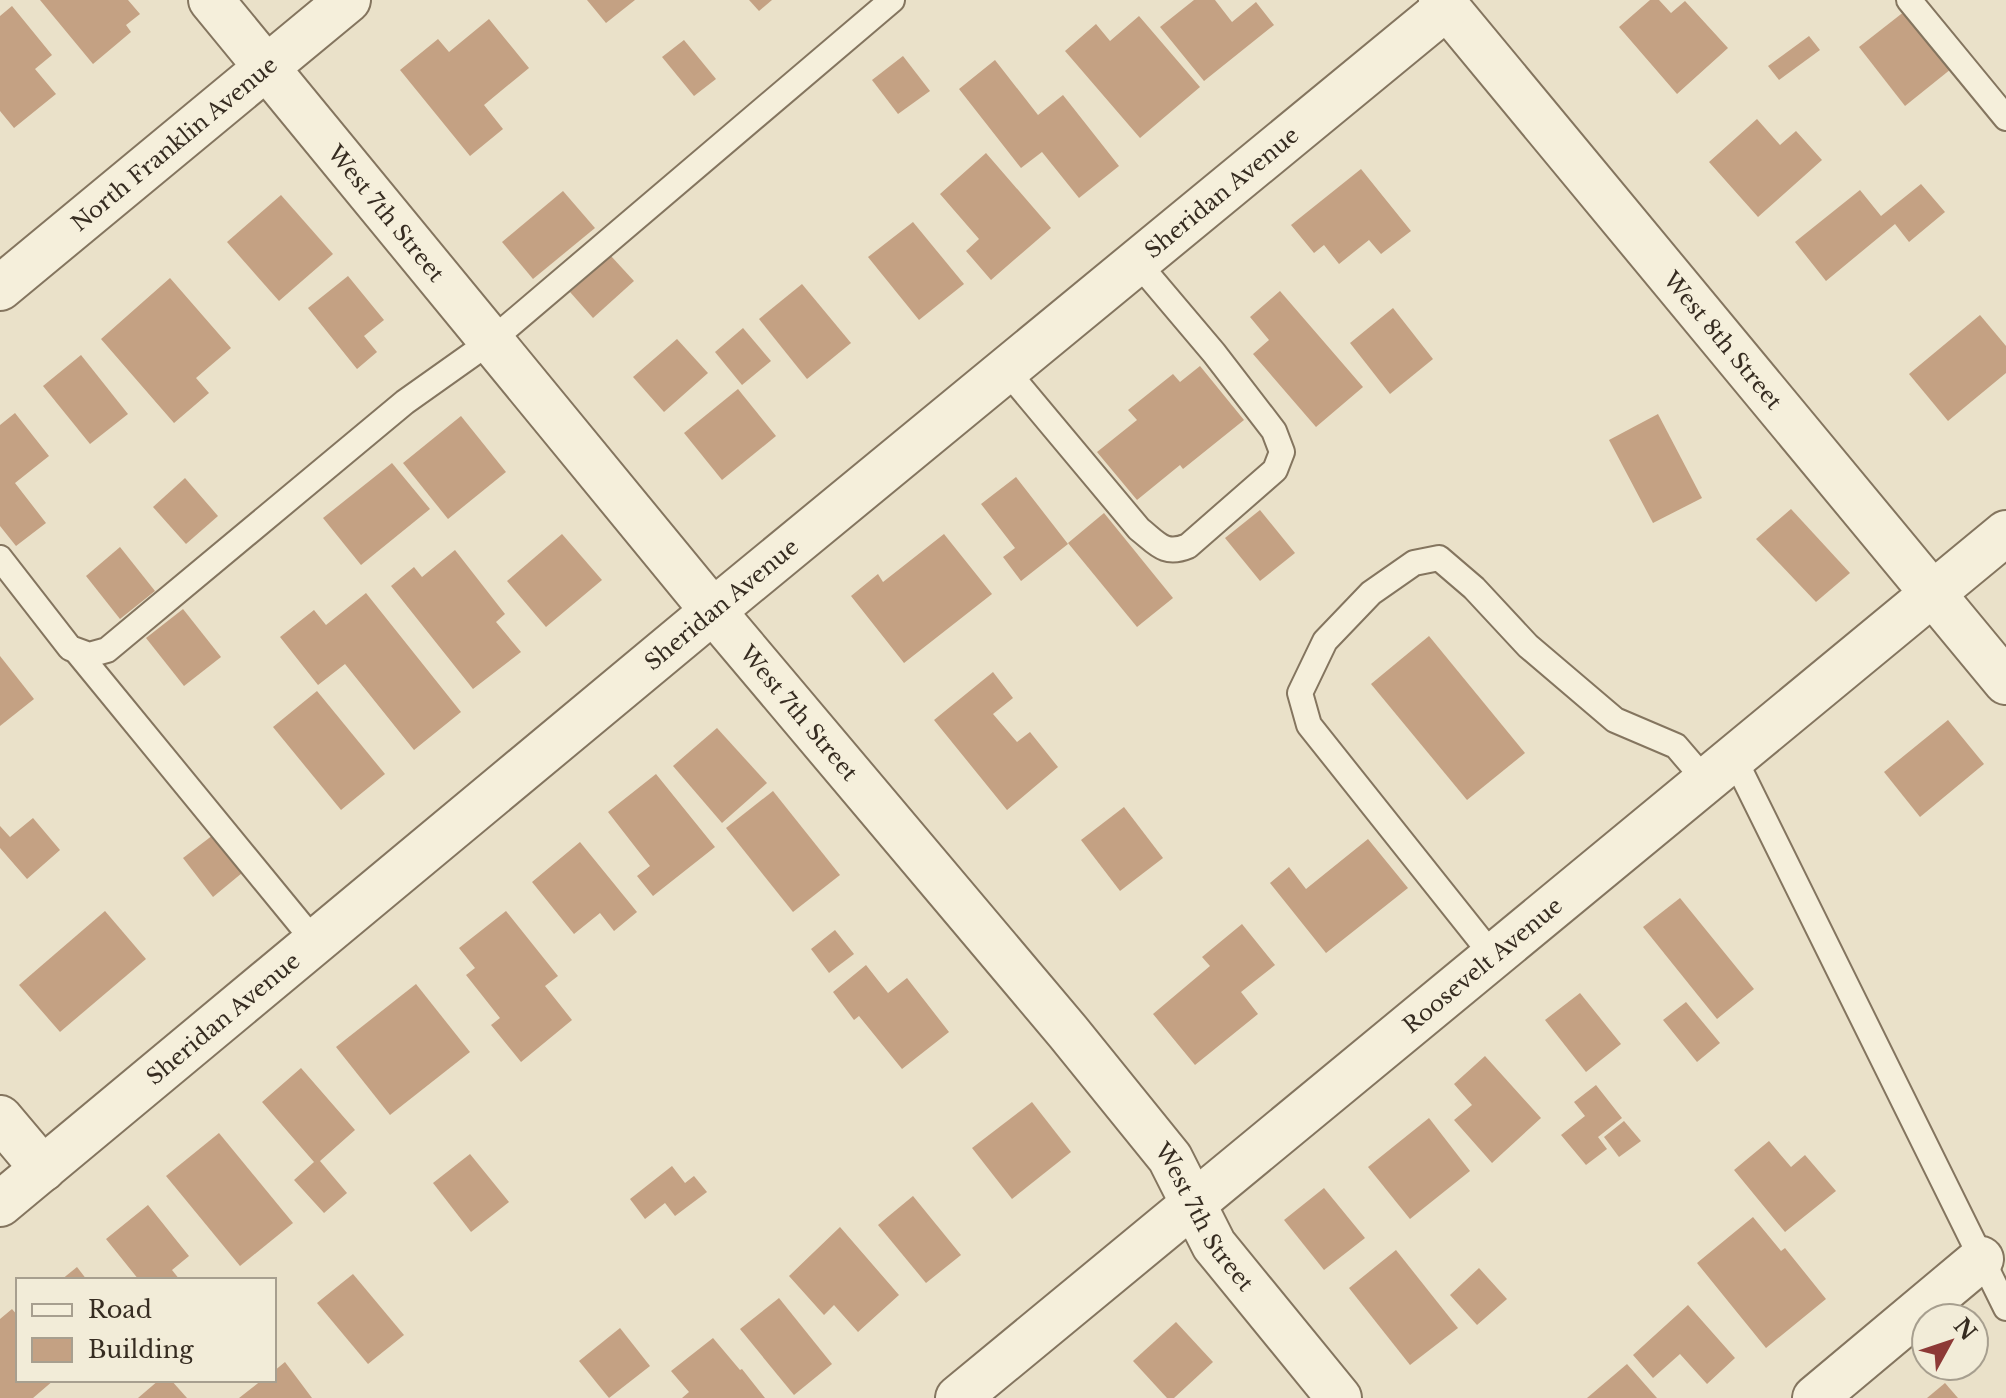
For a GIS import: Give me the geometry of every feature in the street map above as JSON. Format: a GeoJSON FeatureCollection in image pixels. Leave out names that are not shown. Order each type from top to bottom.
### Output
{"type":"FeatureCollection","features":[{"type":"Feature","properties":{"kind":"street","name":"West 7th Street"},"geometry":{"type":"LineString","coordinates":[[211,0],[713,611],[1068,1032],[1170,1158],[1214,1245],[1339,1398]]}},
{"type":"Feature","properties":{"kind":"street","name":"North Franklin Avenue"},"geometry":{"type":"LineString","coordinates":[[0,288],[348,0]]}},
{"type":"Feature","properties":{"kind":"street","name":"Sheridan Avenue"},"geometry":{"type":"LineString","coordinates":[[0,1204],[1444,4]]}},
{"type":"Feature","properties":{"kind":"street","name":"West 8th Street"},"geometry":{"type":"LineString","coordinates":[[1444,4],[2006,682]]}},
{"type":"Feature","properties":{"kind":"street","name":"Roosevelt Avenue"},"geometry":{"type":"LineString","coordinates":[[958,1398],[2006,533]]}},
{"type":"Feature","properties":{"kind":"street"},"geometry":{"type":"LineString","coordinates":[[0,1118],[43,1169]]}},
{"type":"Feature","properties":{"kind":"street"},"geometry":{"type":"LineString","coordinates":[[1815,1398],[1981,1259]]}},
{"type":"Feature","properties":{"kind":"lane"},"geometry":{"type":"LineString","coordinates":[[78,653],[89,655],[107,650],[405,402],[491,341],[892,0]]}},
{"type":"Feature","properties":{"kind":"lane"},"geometry":{"type":"LineString","coordinates":[[1909,0],[2006,118]]}},
{"type":"Feature","properties":{"kind":"lane"},"geometry":{"type":"LineString","coordinates":[[1006,370],[1139,529],[1164,549],[1176,551],[1188,546],[1275,470],[1282,452],[1274,431],[1214,353],[1137,262]]}},
{"type":"Feature","properties":{"kind":"lane"},"geometry":{"type":"LineString","coordinates":[[0,558],[70,648],[78,653],[315,942]]}},
{"type":"Feature","properties":{"kind":"lane"},"geometry":{"type":"LineString","coordinates":[[1493,956],[1309,725],[1300,693],[1325,641],[1371,593],[1414,563],[1439,558],[1474,588],[1528,646],[1615,720],[1676,746],[1720,770],[2006,1308]]}},
{"type":"Feature","properties":{"kind":"building"},"geometry":{"type":"Polygon","coordinates":[[[40,0],[128,0],[140,14],[126,25],[131,32],[93,64],[40,0]]]}},
{"type":"Feature","properties":{"kind":"building"},"geometry":{"type":"Polygon","coordinates":[[[587,0],[635,0],[606,23],[587,0]]]}},
{"type":"Feature","properties":{"kind":"building"},"geometry":{"type":"Polygon","coordinates":[[[749,0],[772,0],[759,11],[749,0]]]}},
{"type":"Feature","properties":{"kind":"building"},"geometry":{"type":"Polygon","coordinates":[[[1194,0],[1215,0],[1232,22],[1256,2],[1274,25],[1204,81],[1160,27],[1194,0]]]}},
{"type":"Feature","properties":{"kind":"building"},"geometry":{"type":"Polygon","coordinates":[[[1650,0],[1659,0],[1671,13],[1685,1],[1728,48],[1677,94],[1619,27],[1650,0]]]}},
{"type":"Feature","properties":{"kind":"building"},"geometry":{"type":"Polygon","coordinates":[[[12,6],[52,55],[35,69],[56,94],[14,128],[0,111],[0,16],[12,6]]]}},
{"type":"Feature","properties":{"kind":"building"},"geometry":{"type":"Polygon","coordinates":[[[1905,11],[1951,69],[1905,106],[1859,47],[1905,11]]]}},
{"type":"Feature","properties":{"kind":"building"},"geometry":{"type":"Polygon","coordinates":[[[1139,16],[1200,87],[1140,138],[1065,51],[1096,24],[1110,41],[1139,16]]]}},
{"type":"Feature","properties":{"kind":"building"},"geometry":{"type":"Polygon","coordinates":[[[489,19],[529,68],[484,105],[503,129],[470,156],[400,70],[438,39],[449,52],[489,19]]]}},
{"type":"Feature","properties":{"kind":"building"},"geometry":{"type":"Polygon","coordinates":[[[1809,36],[1820,50],[1779,80],[1768,66],[1809,36]]]}},
{"type":"Feature","properties":{"kind":"building"},"geometry":{"type":"Polygon","coordinates":[[[684,40],[716,79],[694,96],[662,57],[684,40]]]}},
{"type":"Feature","properties":{"kind":"building"},"geometry":{"type":"Polygon","coordinates":[[[903,56],[930,91],[898,114],[872,80],[903,56]]]}},
{"type":"Feature","properties":{"kind":"building"},"geometry":{"type":"Polygon","coordinates":[[[995,60],[1038,115],[1063,95],[1119,166],[1079,198],[1042,152],[1021,168],[959,89],[995,60]]]}},
{"type":"Feature","properties":{"kind":"building"},"geometry":{"type":"Polygon","coordinates":[[[1757,119],[1780,145],[1796,131],[1822,160],[1758,217],[1709,162],[1757,119]]]}},
{"type":"Feature","properties":{"kind":"building"},"geometry":{"type":"Polygon","coordinates":[[[986,153],[1051,228],[991,280],[966,251],[979,239],[940,194],[986,153]]]}},
{"type":"Feature","properties":{"kind":"building"},"geometry":{"type":"Polygon","coordinates":[[[1361,169],[1411,231],[1381,254],[1369,240],[1339,264],[1324,245],[1314,253],[1291,225],[1361,169]]]}},
{"type":"Feature","properties":{"kind":"building"},"geometry":{"type":"Polygon","coordinates":[[[1921,184],[1945,212],[1909,242],[1895,224],[1826,281],[1795,242],[1860,190],[1881,216],[1921,184]]]}},
{"type":"Feature","properties":{"kind":"building"},"geometry":{"type":"Polygon","coordinates":[[[563,191],[595,228],[533,279],[502,242],[563,191]]]}},
{"type":"Feature","properties":{"kind":"building"},"geometry":{"type":"Polygon","coordinates":[[[281,195],[333,254],[279,301],[227,242],[281,195]]]}},
{"type":"Feature","properties":{"kind":"building"},"geometry":{"type":"Polygon","coordinates":[[[913,222],[964,284],[919,320],[868,257],[913,222]]]}},
{"type":"Feature","properties":{"kind":"building"},"geometry":{"type":"Polygon","coordinates":[[[611,256],[634,281],[593,318],[570,292],[611,256]]]}},
{"type":"Feature","properties":{"kind":"building"},"geometry":{"type":"Polygon","coordinates":[[[348,276],[384,320],[364,336],[377,352],[357,369],[308,308],[348,276]]]}},
{"type":"Feature","properties":{"kind":"building"},"geometry":{"type":"Polygon","coordinates":[[[170,278],[231,348],[196,378],[209,393],[174,423],[101,339],[170,278]]]}},
{"type":"Feature","properties":{"kind":"building"},"geometry":{"type":"Polygon","coordinates":[[[802,284],[851,343],[807,379],[759,319],[802,284]]]}},
{"type":"Feature","properties":{"kind":"building"},"geometry":{"type":"Polygon","coordinates":[[[1280,291],[1363,387],[1316,427],[1253,354],[1269,340],[1250,317],[1280,291]]]}},
{"type":"Feature","properties":{"kind":"building"},"geometry":{"type":"Polygon","coordinates":[[[1393,308],[1433,359],[1390,394],[1350,343],[1393,308]]]}},
{"type":"Feature","properties":{"kind":"building"},"geometry":{"type":"Polygon","coordinates":[[[1980,315],[2006,346],[2006,373],[1948,421],[1909,374],[1980,315]]]}},
{"type":"Feature","properties":{"kind":"building"},"geometry":{"type":"Polygon","coordinates":[[[743,328],[771,361],[742,385],[715,352],[743,328]]]}},
{"type":"Feature","properties":{"kind":"building"},"geometry":{"type":"Polygon","coordinates":[[[677,339],[708,373],[664,412],[633,377],[677,339]]]}},
{"type":"Feature","properties":{"kind":"building"},"geometry":{"type":"Polygon","coordinates":[[[81,355],[128,414],[90,444],[43,386],[81,355]]]}},
{"type":"Feature","properties":{"kind":"building"},"geometry":{"type":"Polygon","coordinates":[[[1200,366],[1244,420],[1183,469],[1180,465],[1137,500],[1097,452],[1137,420],[1128,410],[1173,374],[1180,382],[1200,366]]]}},
{"type":"Feature","properties":{"kind":"building"},"geometry":{"type":"Polygon","coordinates":[[[738,389],[776,436],[722,480],[684,433],[738,389]]]}},
{"type":"Feature","properties":{"kind":"building"},"geometry":{"type":"Polygon","coordinates":[[[15,413],[49,456],[15,483],[46,523],[16,546],[0,526],[0,425],[15,413]]]}},
{"type":"Feature","properties":{"kind":"building"},"geometry":{"type":"Polygon","coordinates":[[[1658,414],[1702,498],[1653,523],[1609,440],[1658,414]]]}},
{"type":"Feature","properties":{"kind":"building"},"geometry":{"type":"Polygon","coordinates":[[[461,416],[506,472],[448,519],[403,463],[461,416]]]}},
{"type":"Feature","properties":{"kind":"building"},"geometry":{"type":"Polygon","coordinates":[[[392,463],[430,509],[361,565],[323,518],[392,463]]]}},
{"type":"Feature","properties":{"kind":"building"},"geometry":{"type":"Polygon","coordinates":[[[1016,477],[1068,544],[1021,581],[1003,557],[1015,548],[981,504],[1016,477]]]}},
{"type":"Feature","properties":{"kind":"building"},"geometry":{"type":"Polygon","coordinates":[[[185,478],[218,516],[186,544],[153,507],[185,478]]]}},
{"type":"Feature","properties":{"kind":"building"},"geometry":{"type":"Polygon","coordinates":[[[1791,509],[1850,573],[1816,602],[1756,539],[1791,509]]]}},
{"type":"Feature","properties":{"kind":"building"},"geometry":{"type":"Polygon","coordinates":[[[1260,510],[1295,553],[1260,581],[1225,538],[1260,510]]]}},
{"type":"Feature","properties":{"kind":"building"},"geometry":{"type":"Polygon","coordinates":[[[1104,513],[1173,598],[1137,627],[1068,543],[1104,513]]]}},
{"type":"Feature","properties":{"kind":"building"},"geometry":{"type":"Polygon","coordinates":[[[562,534],[602,580],[546,627],[507,581],[562,534]]]}},
{"type":"Feature","properties":{"kind":"building"},"geometry":{"type":"Polygon","coordinates":[[[944,534],[992,594],[904,663],[851,596],[878,574],[883,582],[944,534]]]}},
{"type":"Feature","properties":{"kind":"building"},"geometry":{"type":"Polygon","coordinates":[[[120,547],[155,591],[120,619],[86,576],[120,547]]]}},
{"type":"Feature","properties":{"kind":"building"},"geometry":{"type":"Polygon","coordinates":[[[455,550],[505,614],[496,622],[521,652],[473,689],[391,586],[414,567],[422,577],[455,550]]]}},
{"type":"Feature","properties":{"kind":"building"},"geometry":{"type":"Polygon","coordinates":[[[366,593],[461,712],[414,750],[345,664],[318,685],[280,637],[314,610],[326,625],[366,593]]]}},
{"type":"Feature","properties":{"kind":"building"},"geometry":{"type":"Polygon","coordinates":[[[183,609],[221,657],[184,686],[146,638],[183,609]]]}},
{"type":"Feature","properties":{"kind":"building"},"geometry":{"type":"Polygon","coordinates":[[[1429,636],[1525,753],[1467,800],[1371,684],[1429,636]]]}},
{"type":"Feature","properties":{"kind":"building"},"geometry":{"type":"Polygon","coordinates":[[[0,656],[34,699],[0,726],[0,656]]]}},
{"type":"Feature","properties":{"kind":"building"},"geometry":{"type":"Polygon","coordinates":[[[993,672],[1013,698],[993,714],[1017,742],[1030,732],[1058,767],[1007,810],[934,720],[993,672]]]}},
{"type":"Feature","properties":{"kind":"building"},"geometry":{"type":"Polygon","coordinates":[[[317,691],[385,774],[341,810],[273,727],[317,691]]]}},
{"type":"Feature","properties":{"kind":"building"},"geometry":{"type":"Polygon","coordinates":[[[1948,720],[1984,764],[1920,817],[1884,772],[1948,720]]]}},
{"type":"Feature","properties":{"kind":"building"},"geometry":{"type":"Polygon","coordinates":[[[717,728],[767,783],[722,823],[673,766],[717,728]]]}},
{"type":"Feature","properties":{"kind":"building"},"geometry":{"type":"Polygon","coordinates":[[[656,774],[715,847],[653,896],[637,876],[650,866],[608,812],[656,774]]]}},
{"type":"Feature","properties":{"kind":"building"},"geometry":{"type":"Polygon","coordinates":[[[773,791],[840,875],[793,912],[726,828],[773,791]]]}},
{"type":"Feature","properties":{"kind":"building"},"geometry":{"type":"Polygon","coordinates":[[[1124,807],[1163,858],[1120,891],[1081,840],[1124,807]]]}},
{"type":"Feature","properties":{"kind":"building"},"geometry":{"type":"Polygon","coordinates":[[[33,818],[60,850],[27,879],[0,848],[0,826],[10,837],[33,818]]]}},
{"type":"Feature","properties":{"kind":"building"},"geometry":{"type":"Polygon","coordinates":[[[213,835],[242,873],[213,897],[183,858],[213,835]]]}},
{"type":"Feature","properties":{"kind":"building"},"geometry":{"type":"Polygon","coordinates":[[[1368,839],[1408,888],[1326,953],[1270,883],[1289,867],[1306,889],[1368,839]]]}},
{"type":"Feature","properties":{"kind":"building"},"geometry":{"type":"Polygon","coordinates":[[[580,842],[637,912],[614,931],[600,913],[574,934],[532,882],[580,842]]]}},
{"type":"Feature","properties":{"kind":"building"},"geometry":{"type":"Polygon","coordinates":[[[1680,898],[1754,989],[1717,1019],[1643,927],[1680,898]]]}},
{"type":"Feature","properties":{"kind":"building"},"geometry":{"type":"Polygon","coordinates":[[[105,911],[146,959],[60,1032],[19,985],[105,911]]]}},
{"type":"Feature","properties":{"kind":"building"},"geometry":{"type":"Polygon","coordinates":[[[506,911],[558,976],[545,986],[572,1020],[521,1062],[491,1025],[500,1018],[466,975],[475,968],[459,948],[506,911]]]}},
{"type":"Feature","properties":{"kind":"building"},"geometry":{"type":"Polygon","coordinates":[[[1242,924],[1275,965],[1241,992],[1258,1014],[1195,1065],[1153,1014],[1210,966],[1202,957],[1242,924]]]}},
{"type":"Feature","properties":{"kind":"building"},"geometry":{"type":"Polygon","coordinates":[[[835,930],[854,954],[829,973],[811,949],[835,930]]]}},
{"type":"Feature","properties":{"kind":"building"},"geometry":{"type":"Polygon","coordinates":[[[866,965],[888,993],[907,978],[949,1032],[902,1069],[859,1016],[854,1020],[833,992],[866,965]]]}},
{"type":"Feature","properties":{"kind":"building"},"geometry":{"type":"Polygon","coordinates":[[[416,984],[470,1052],[390,1115],[336,1047],[416,984]]]}},
{"type":"Feature","properties":{"kind":"building"},"geometry":{"type":"Polygon","coordinates":[[[1580,993],[1621,1044],[1586,1072],[1545,1020],[1580,993]]]}},
{"type":"Feature","properties":{"kind":"building"},"geometry":{"type":"Polygon","coordinates":[[[1686,1002],[1720,1043],[1697,1062],[1663,1020],[1686,1002]]]}},
{"type":"Feature","properties":{"kind":"building"},"geometry":{"type":"Polygon","coordinates":[[[1485,1056],[1541,1118],[1492,1163],[1454,1120],[1472,1105],[1454,1084],[1485,1056]]]}},
{"type":"Feature","properties":{"kind":"building"},"geometry":{"type":"Polygon","coordinates":[[[301,1068],[355,1130],[320,1161],[347,1193],[324,1213],[294,1180],[314,1162],[262,1102],[301,1068]]]}},
{"type":"Feature","properties":{"kind":"building"},"geometry":{"type":"Polygon","coordinates":[[[1596,1085],[1622,1118],[1598,1137],[1607,1149],[1586,1165],[1561,1135],[1585,1116],[1574,1102],[1596,1085]]]}},
{"type":"Feature","properties":{"kind":"building"},"geometry":{"type":"Polygon","coordinates":[[[1032,1102],[1071,1152],[1012,1199],[972,1148],[1032,1102]]]}},
{"type":"Feature","properties":{"kind":"building"},"geometry":{"type":"Polygon","coordinates":[[[1429,1118],[1470,1171],[1410,1219],[1368,1167],[1429,1118]]]}},
{"type":"Feature","properties":{"kind":"building"},"geometry":{"type":"Polygon","coordinates":[[[1624,1121],[1641,1141],[1619,1157],[1604,1137],[1624,1121]]]}},
{"type":"Feature","properties":{"kind":"building"},"geometry":{"type":"Polygon","coordinates":[[[219,1133],[293,1223],[240,1266],[166,1176],[219,1133]]]}},
{"type":"Feature","properties":{"kind":"building"},"geometry":{"type":"Polygon","coordinates":[[[1769,1141],[1791,1167],[1805,1155],[1836,1191],[1785,1232],[1734,1170],[1769,1141]]]}},
{"type":"Feature","properties":{"kind":"building"},"geometry":{"type":"Polygon","coordinates":[[[470,1154],[509,1202],[471,1232],[433,1183],[470,1154]]]}},
{"type":"Feature","properties":{"kind":"building"},"geometry":{"type":"Polygon","coordinates":[[[672,1166],[685,1183],[694,1176],[707,1192],[675,1216],[665,1203],[645,1219],[630,1199],[672,1166]]]}},
{"type":"Feature","properties":{"kind":"building"},"geometry":{"type":"Polygon","coordinates":[[[1324,1188],[1365,1238],[1324,1270],[1284,1220],[1324,1188]]]}},
{"type":"Feature","properties":{"kind":"building"},"geometry":{"type":"Polygon","coordinates":[[[913,1196],[961,1255],[926,1283],[878,1225],[913,1196]]]}},
{"type":"Feature","properties":{"kind":"building"},"geometry":{"type":"Polygon","coordinates":[[[148,1205],[189,1256],[172,1270],[178,1278],[137,1278],[106,1239],[148,1205]]]}},
{"type":"Feature","properties":{"kind":"building"},"geometry":{"type":"Polygon","coordinates":[[[1753,1217],[1781,1251],[1785,1248],[1826,1299],[1766,1348],[1697,1263],[1753,1217]]]}},
{"type":"Feature","properties":{"kind":"building"},"geometry":{"type":"Polygon","coordinates":[[[840,1227],[899,1295],[858,1332],[834,1305],[824,1315],[789,1276],[840,1227]]]}},
{"type":"Feature","properties":{"kind":"building"},"geometry":{"type":"Polygon","coordinates":[[[1396,1250],[1458,1328],[1410,1365],[1349,1288],[1396,1250]]]}},
{"type":"Feature","properties":{"kind":"building"},"geometry":{"type":"Polygon","coordinates":[[[77,1267],[85,1278],[63,1278],[77,1267]]]}},
{"type":"Feature","properties":{"kind":"building"},"geometry":{"type":"Polygon","coordinates":[[[1479,1268],[1507,1299],[1477,1325],[1450,1295],[1479,1268]]]}},
{"type":"Feature","properties":{"kind":"building"},"geometry":{"type":"Polygon","coordinates":[[[353,1274],[404,1335],[368,1364],[317,1303],[353,1274]]]}},
{"type":"Feature","properties":{"kind":"building"},"geometry":{"type":"Polygon","coordinates":[[[779,1298],[832,1364],[794,1395],[740,1329],[779,1298]]]}},
{"type":"Feature","properties":{"kind":"building"},"geometry":{"type":"Polygon","coordinates":[[[1688,1305],[1735,1358],[1707,1384],[1680,1354],[1653,1378],[1633,1355],[1688,1305]]]}},
{"type":"Feature","properties":{"kind":"building"},"geometry":{"type":"Polygon","coordinates":[[[12,1309],[16,1314],[16,1382],[52,1382],[33,1398],[0,1398],[0,1319],[12,1309]]]}},
{"type":"Feature","properties":{"kind":"building"},"geometry":{"type":"Polygon","coordinates":[[[1176,1322],[1213,1362],[1174,1398],[1167,1398],[1133,1361],[1176,1322]]]}},
{"type":"Feature","properties":{"kind":"building"},"geometry":{"type":"Polygon","coordinates":[[[620,1328],[650,1366],[609,1398],[579,1361],[620,1328]]]}},
{"type":"Feature","properties":{"kind":"building"},"geometry":{"type":"Polygon","coordinates":[[[713,1338],[765,1398],[682,1398],[689,1392],[671,1371],[713,1338]]]}},
{"type":"Feature","properties":{"kind":"building"},"geometry":{"type":"Polygon","coordinates":[[[285,1362],[312,1398],[239,1398],[259,1382],[276,1382],[276,1369],[285,1362]]]}},
{"type":"Feature","properties":{"kind":"building"},"geometry":{"type":"Polygon","coordinates":[[[1627,1364],[1657,1398],[1587,1398],[1627,1364]]]}},
{"type":"Feature","properties":{"kind":"building"},"geometry":{"type":"Polygon","coordinates":[[[157,1382],[173,1382],[187,1398],[138,1398],[157,1382]]]}},
{"type":"Feature","properties":{"kind":"building"},"geometry":{"type":"Polygon","coordinates":[[[1945,1383],[1958,1398],[1927,1398],[1945,1383]]]}}]}
